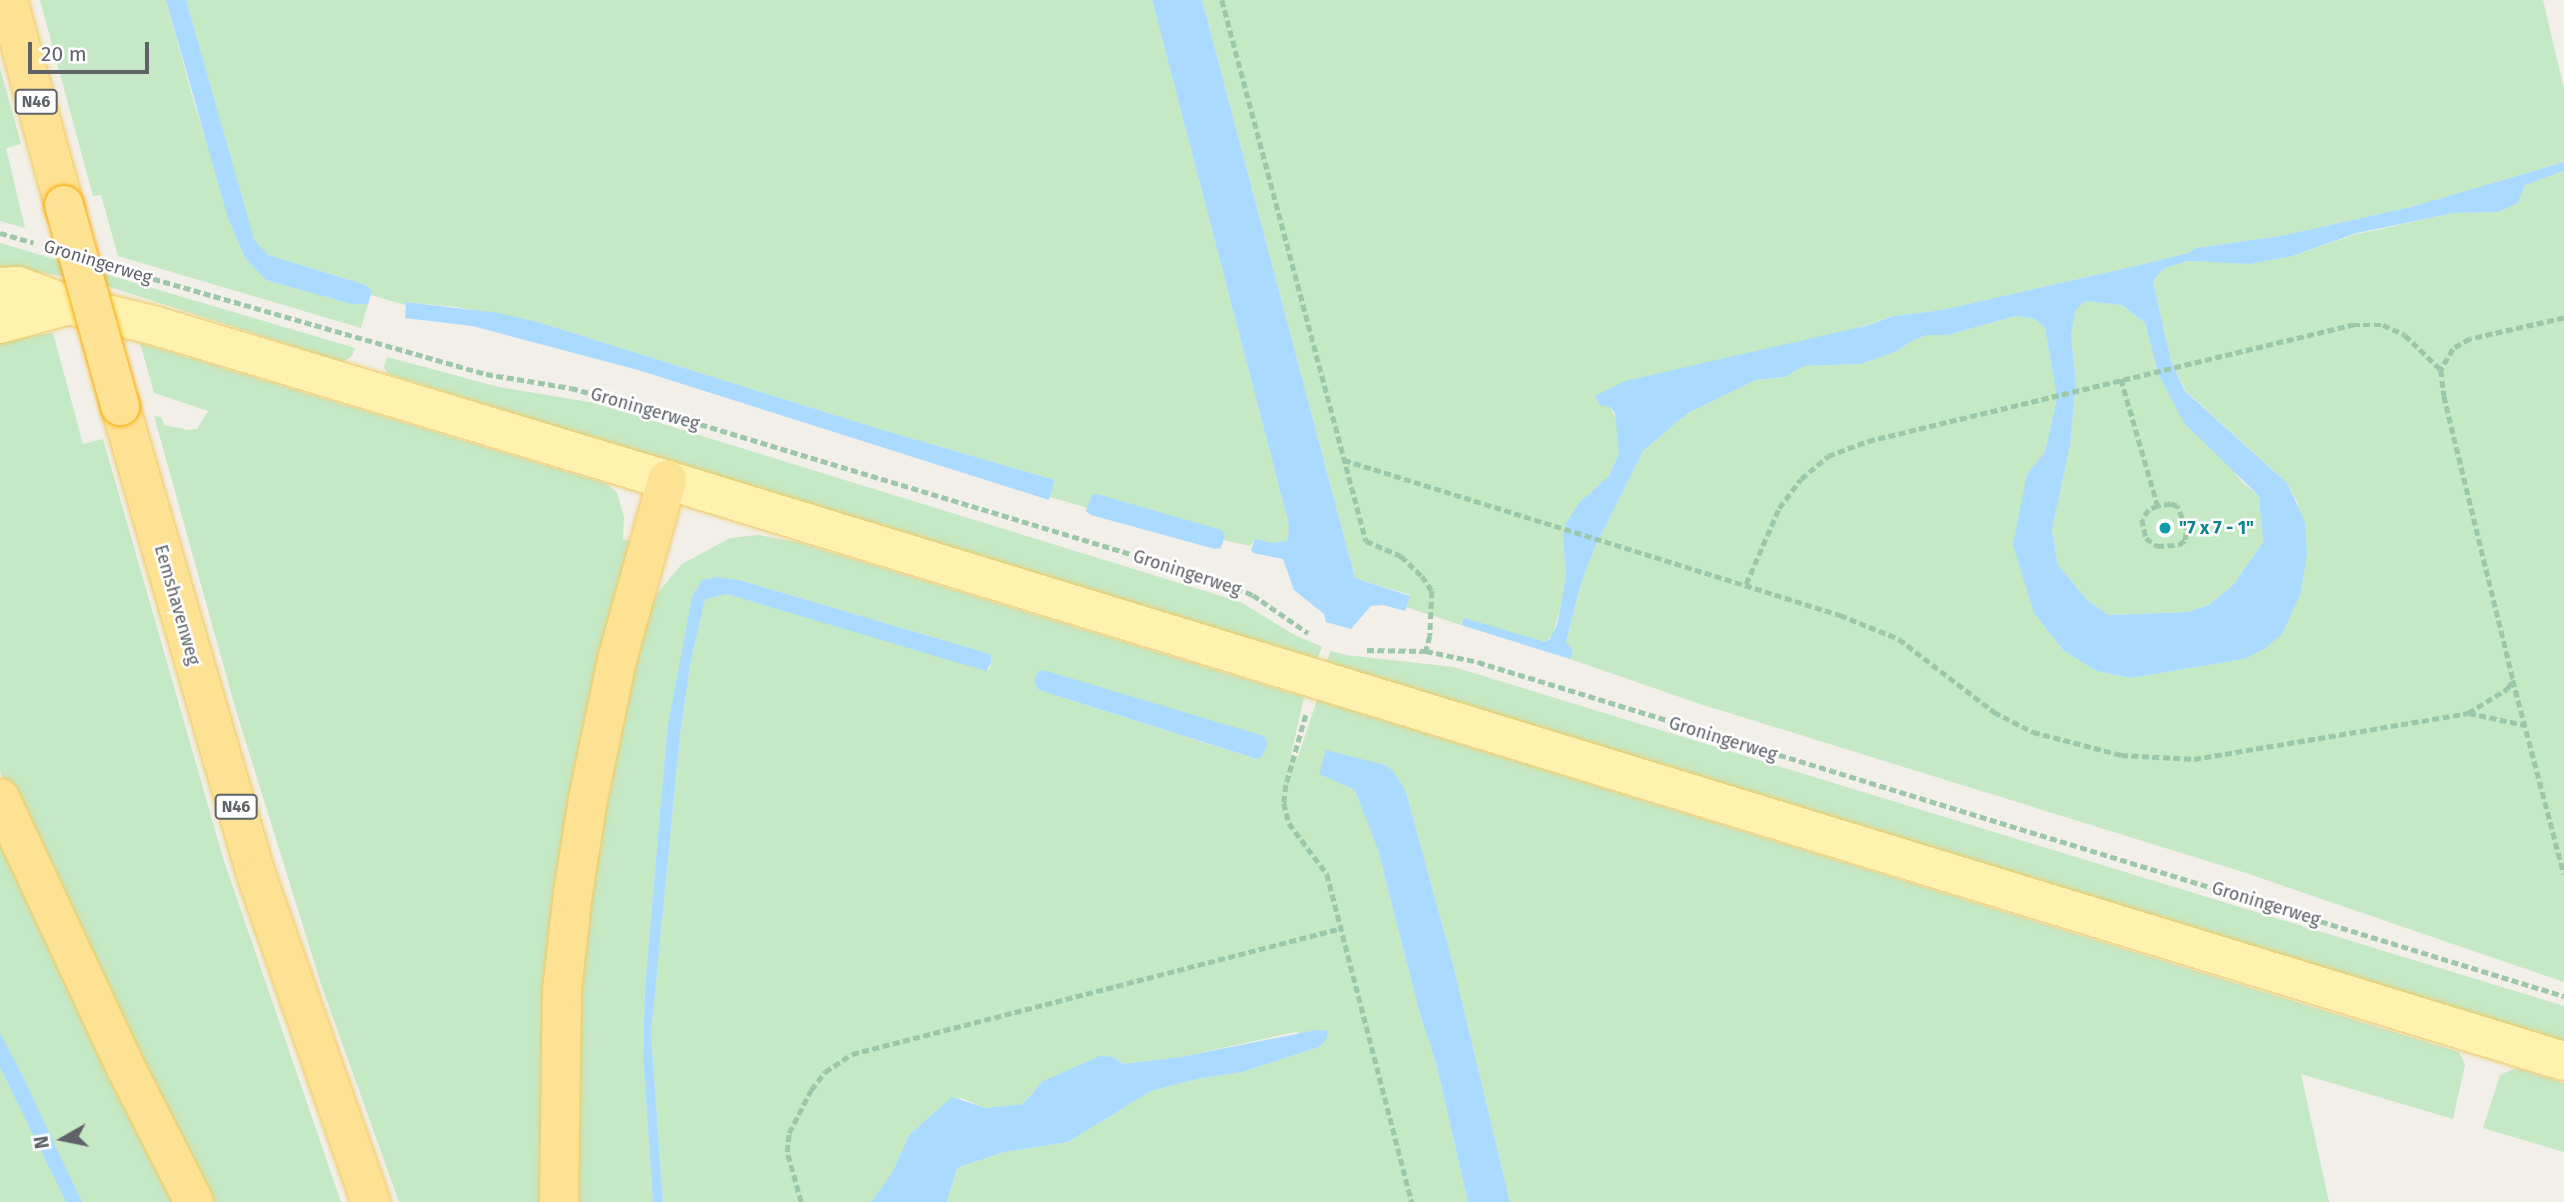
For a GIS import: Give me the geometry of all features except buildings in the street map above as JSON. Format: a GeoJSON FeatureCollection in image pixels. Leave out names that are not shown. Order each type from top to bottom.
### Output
{"type":"FeatureCollection","features":[{"type":"Feature","properties":{"kind":"highway","name":"Eemshavenweg"},"geometry":{"type":"LineString","coordinates":[[8,0],[120,406],[258,880],[371,1202]]}},
{"type":"Feature","properties":{"kind":"highway"},"geometry":{"type":"LineString","coordinates":[[559,1202],[562,990],[573,893],[588,799],[618,656],[667,480]]}},
{"type":"Feature","properties":{"kind":"highway"},"geometry":{"type":"LineString","coordinates":[[0,798],[126,1068],[194,1202]]}},
{"type":"Feature","properties":{"kind":"main road"},"geometry":{"type":"LineString","coordinates":[[0,287],[18,286],[69,305],[166,329],[667,480],[2564,1061]]}},
{"type":"Feature","properties":{"kind":"main road"},"geometry":{"type":"LineString","coordinates":[[0,324],[69,305]]}},
{"type":"Feature","properties":{"kind":"path"},"geometry":{"type":"LineString","coordinates":[[1222,0],[1366,541],[1401,556],[1422,576],[1432,591],[1430,635],[1426,651]]}},
{"type":"Feature","properties":{"kind":"path","name":"Groningerweg"},"geometry":{"type":"LineString","coordinates":[[0,233],[38,244]]}},
{"type":"Feature","properties":{"kind":"path","name":"Groningerweg"},"geometry":{"type":"LineString","coordinates":[[114,268],[486,374],[571,388],[650,409],[1227,583],[1253,595],[1309,633],[1329,641],[1318,678]]}},
{"type":"Feature","properties":{"kind":"path"},"geometry":{"type":"LineString","coordinates":[[2564,318],[2470,339],[2454,349],[2441,370],[2444,396],[2513,680],[2564,874]]}},
{"type":"Feature","properties":{"kind":"path"},"geometry":{"type":"LineString","coordinates":[[1746,584],[1779,508],[1801,479],[1828,456],[1868,441],[2353,325],[2383,325],[2405,335],[2441,370]]}},
{"type":"Feature","properties":{"kind":"path"},"geometry":{"type":"LineString","coordinates":[[2121,379],[2158,506]]}},
{"type":"Feature","properties":{"kind":"path"},"geometry":{"type":"LineString","coordinates":[[1343,460],[1840,615],[1899,639],[1994,712],[2033,732],[2121,755],[2194,759],[2468,713],[2525,725]]}},
{"type":"Feature","properties":{"kind":"path"},"geometry":{"type":"LineString","coordinates":[[2158,506],[2177,506],[2186,528],[2185,540],[2179,545],[2157,547],[2146,538],[2142,519],[2144,513],[2158,506]]}},
{"type":"Feature","properties":{"kind":"path","name":"Groningerweg"},"geometry":{"type":"LineString","coordinates":[[1356,648],[1426,651],[1478,662],[2564,996]]}},
{"type":"Feature","properties":{"kind":"path"},"geometry":{"type":"LineString","coordinates":[[1318,678],[1300,733],[1284,803],[1289,822],[1327,874],[1412,1202]]}},
{"type":"Feature","properties":{"kind":"path"},"geometry":{"type":"LineString","coordinates":[[2468,713],[2507,689],[2513,680]]}},
{"type":"Feature","properties":{"kind":"path"},"geometry":{"type":"LineString","coordinates":[[801,1202],[787,1152],[789,1133],[811,1090],[825,1072],[852,1054],[1342,928]]}},
{"type":"Feature","properties":{"kind":"green space"},"geometry":{"type":"Polygon","coordinates":[[[40,0],[166,0],[194,103],[245,258],[266,280],[351,304],[368,304],[361,328],[118,256],[101,195],[93,196],[40,0]]]}},
{"type":"Feature","properties":{"kind":"green space"},"geometry":{"type":"Polygon","coordinates":[[[186,0],[1152,0],[1289,525],[1288,540],[1274,543],[1255,539],[1250,546],[1223,540],[1225,535],[1092,495],[1088,508],[1050,497],[1055,480],[876,428],[541,323],[457,307],[406,302],[405,305],[371,295],[372,291],[366,285],[268,255],[254,239],[246,217],[186,0]]]}},
{"type":"Feature","properties":{"kind":"green space"},"geometry":{"type":"Polygon","coordinates":[[[1202,0],[2543,0],[2564,89],[2564,162],[2411,207],[2280,236],[2196,248],[2188,253],[2144,264],[1942,310],[1894,316],[1610,407],[1618,422],[1619,453],[1609,476],[1580,502],[1563,538],[1566,576],[1562,600],[1553,635],[1545,642],[1461,621],[1461,625],[1406,607],[1410,595],[1355,578],[1202,0]]]}},
{"type":"Feature","properties":{"kind":"green space"},"geometry":{"type":"Polygon","coordinates":[[[0,68],[21,144],[6,148],[25,228],[0,221],[0,68]]]}},
{"type":"Feature","properties":{"kind":"green space"},"geometry":{"type":"Polygon","coordinates":[[[2564,171],[2564,982],[2246,873],[1697,703],[1570,659],[1573,650],[1566,643],[1581,583],[1597,543],[1643,451],[1688,413],[1756,380],[1785,377],[1804,366],[1861,364],[1895,352],[1927,335],[1948,335],[2015,316],[2035,319],[2045,328],[2057,398],[2045,452],[2027,474],[2034,613],[2063,650],[2096,671],[2131,678],[2244,659],[2298,504],[2288,484],[2186,391],[2171,361],[2153,281],[2163,269],[2187,261],[2250,264],[2292,256],[2357,234],[2454,213],[2498,212],[2518,203],[2525,185],[2564,171]]]}},
{"type":"Feature","properties":{"kind":"green space"},"geometry":{"type":"Polygon","coordinates":[[[0,243],[355,348],[352,356],[343,362],[88,280],[36,272],[0,271],[0,243]]]}},
{"type":"Feature","properties":{"kind":"green space"},"geometry":{"type":"Polygon","coordinates":[[[2085,301],[2122,305],[2145,323],[2158,373],[2242,482],[2259,496],[2263,542],[2234,584],[2209,605],[2187,612],[2108,615],[2087,600],[2058,565],[2052,530],[2070,446],[2076,384],[2071,335],[2076,310],[2085,301]]]}},
{"type":"Feature","properties":{"kind":"green space"},"geometry":{"type":"Polygon","coordinates":[[[53,333],[83,444],[103,439],[223,858],[341,1202],[209,1202],[0,772],[0,341],[53,333]]]}},
{"type":"Feature","properties":{"kind":"green space"},"geometry":{"type":"Polygon","coordinates":[[[140,343],[607,484],[617,493],[624,517],[623,539],[630,541],[545,1202],[399,1202],[321,984],[235,707],[154,416],[161,417],[164,425],[189,430],[197,429],[208,411],[154,393],[140,343]]]}},
{"type":"Feature","properties":{"kind":"green space"},"geometry":{"type":"Polygon","coordinates":[[[387,357],[499,387],[595,403],[1218,595],[1242,603],[1293,634],[1322,647],[1317,660],[797,502],[388,374],[384,367],[387,357]]]}},
{"type":"Feature","properties":{"kind":"green space"},"geometry":{"type":"Polygon","coordinates":[[[758,535],[797,542],[1304,697],[1291,755],[1298,757],[1317,700],[2459,1052],[2465,1065],[2453,1119],[2301,1074],[2329,1202],[1510,1202],[1454,968],[1406,792],[1319,774],[1355,790],[1378,850],[1419,1011],[1436,1063],[1468,1202],[947,1202],[957,1168],[1004,1152],[1068,1142],[1151,1091],[1197,1079],[1242,1072],[1319,1047],[1326,1040],[1296,1032],[1180,1057],[1123,1064],[1113,1057],[1043,1081],[1023,1104],[986,1108],[961,1098],[936,1111],[909,1135],[893,1171],[871,1202],[663,1202],[651,1034],[680,736],[690,665],[705,598],[727,594],[989,670],[992,662],[990,654],[739,580],[717,577],[702,580],[667,731],[645,987],[643,1057],[653,1202],[573,1202],[570,1157],[586,890],[643,623],[656,595],[682,564],[730,538],[758,535]],[[1034,682],[1039,690],[1256,759],[1262,757],[1268,744],[1034,682]]]}},
{"type":"Feature","properties":{"kind":"green space"},"geometry":{"type":"Polygon","coordinates":[[[1331,651],[1454,667],[2564,1006],[2564,1042],[1326,663],[1331,651]]]}},
{"type":"Feature","properties":{"kind":"green space"},"geometry":{"type":"Polygon","coordinates":[[[0,834],[179,1202],[82,1202],[0,1033],[0,834]]]}},
{"type":"Feature","properties":{"kind":"green space"},"geometry":{"type":"Polygon","coordinates":[[[0,1067],[25,1117],[66,1202],[0,1202],[0,1067]]]}},
{"type":"Feature","properties":{"kind":"green space"},"geometry":{"type":"Polygon","coordinates":[[[2516,1068],[2564,1083],[2564,1152],[2483,1128],[2500,1075],[2516,1068]]]}},
{"type":"Feature","properties":{"kind":"water"},"geometry":{"type":"Polygon","coordinates":[[[166,0],[186,0],[254,239],[268,255],[366,285],[372,291],[368,304],[351,304],[266,280],[245,258],[228,218],[166,0]]]}},
{"type":"Feature","properties":{"kind":"water"},"geometry":{"type":"Polygon","coordinates":[[[1152,0],[1202,0],[1355,578],[1410,596],[1405,611],[1383,605],[1371,606],[1351,629],[1326,622],[1324,614],[1294,590],[1283,559],[1253,553],[1251,550],[1255,539],[1274,543],[1288,540],[1289,525],[1152,0]]]}},
{"type":"Feature","properties":{"kind":"water"},"geometry":{"type":"Polygon","coordinates":[[[2564,162],[2564,171],[2525,185],[2518,203],[2498,212],[2454,213],[2357,233],[2292,256],[2250,264],[2187,261],[2163,269],[2153,281],[2171,361],[2185,391],[2288,484],[2305,523],[2307,555],[2300,595],[2282,634],[2264,649],[2244,659],[2131,678],[2096,671],[2063,650],[2034,613],[2013,545],[2027,474],[2045,452],[2057,398],[2045,328],[2035,319],[2015,316],[1948,335],[1927,335],[1895,352],[1861,364],[1804,366],[1785,377],[1756,380],[1688,413],[1643,451],[1597,543],[1581,583],[1566,642],[1573,650],[1570,659],[1461,625],[1464,618],[1545,642],[1550,639],[1557,625],[1566,576],[1563,538],[1566,523],[1580,502],[1609,476],[1619,453],[1615,413],[1610,407],[1600,405],[1595,396],[1625,381],[1865,326],[1894,316],[1942,310],[2144,264],[2188,253],[2196,248],[2280,236],[2411,207],[2564,162]],[[2085,301],[2076,310],[2071,335],[2076,384],[2070,446],[2052,530],[2058,565],[2087,600],[2108,615],[2187,612],[2209,605],[2234,584],[2263,542],[2259,496],[2184,423],[2158,373],[2145,323],[2122,305],[2085,301]]]}},
{"type":"Feature","properties":{"kind":"water"},"geometry":{"type":"Polygon","coordinates":[[[406,302],[498,313],[541,323],[876,428],[1055,480],[1049,500],[638,370],[472,326],[405,318],[406,302]]]}},
{"type":"Feature","properties":{"kind":"water"},"geometry":{"type":"Polygon","coordinates":[[[1097,494],[1221,530],[1225,535],[1221,548],[1215,549],[1091,515],[1086,511],[1092,495],[1097,494]]]}},
{"type":"Feature","properties":{"kind":"water"},"geometry":{"type":"Polygon","coordinates":[[[717,577],[739,580],[990,654],[992,662],[986,671],[727,594],[705,599],[690,665],[680,736],[651,1034],[663,1202],[653,1202],[643,1057],[645,987],[667,731],[692,597],[702,580],[717,577]]]}},
{"type":"Feature","properties":{"kind":"water"},"geometry":{"type":"Polygon","coordinates":[[[1043,670],[1264,736],[1268,744],[1262,757],[1257,759],[1039,690],[1034,682],[1038,672],[1043,670]]]}},
{"type":"Feature","properties":{"kind":"water"},"geometry":{"type":"Polygon","coordinates":[[[1326,750],[1385,765],[1394,772],[1406,792],[1454,968],[1510,1202],[1468,1202],[1436,1063],[1419,1011],[1378,850],[1355,790],[1319,774],[1326,750]]]}},
{"type":"Feature","properties":{"kind":"water"},"geometry":{"type":"Polygon","coordinates":[[[1316,1030],[1328,1031],[1326,1040],[1319,1047],[1242,1072],[1197,1079],[1151,1091],[1068,1142],[1004,1152],[957,1168],[947,1202],[871,1202],[893,1171],[909,1135],[952,1097],[986,1108],[1023,1104],[1043,1081],[1100,1056],[1113,1057],[1123,1064],[1180,1057],[1316,1030]]]}},
{"type":"Feature","properties":{"kind":"water"},"geometry":{"type":"Polygon","coordinates":[[[0,1033],[82,1202],[66,1202],[0,1067],[0,1033]]]}},
{"type":"Feature","properties":{"kind":"place","name":"\"7 x 7 - 1\""},"geometry":{"type":"Point","coordinates":[2165,528]}}]}
